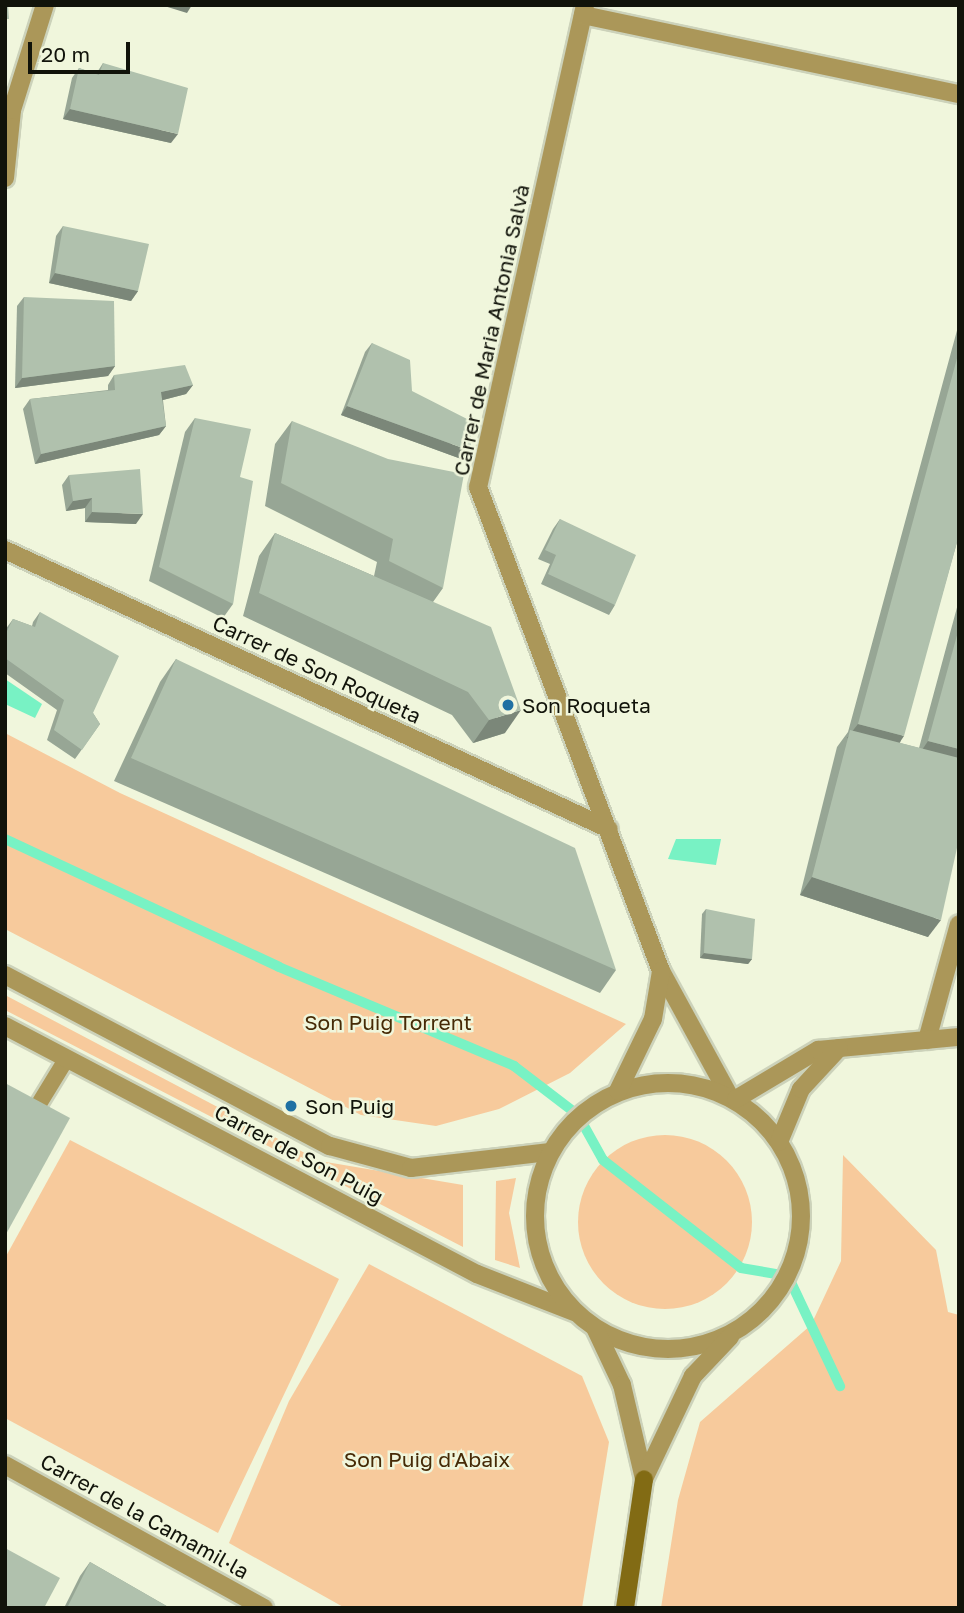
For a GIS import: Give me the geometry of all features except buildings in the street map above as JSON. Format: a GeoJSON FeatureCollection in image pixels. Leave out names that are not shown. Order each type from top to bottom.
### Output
{"type":"FeatureCollection","features":[{"type":"Feature","properties":{"kind":"street"},"geometry":{"type":"LineString","coordinates":[[5,178],[9,111],[45,5]]}},
{"type":"Feature","properties":{"kind":"street"},"geometry":{"type":"LineString","coordinates":[[584,10],[959,94]]}},
{"type":"Feature","properties":{"kind":"street","name":"Carrer de Maria Antonia Salvà"},"geometry":{"type":"LineString","coordinates":[[584,10],[478,487],[661,971],[733,1098]]}},
{"type":"Feature","properties":{"kind":"street","name":"Carrer de Son Roqueta"},"geometry":{"type":"LineString","coordinates":[[5,550],[609,829]]}},
{"type":"Feature","properties":{"kind":"street"},"geometry":{"type":"LineString","coordinates":[[927,1040],[959,924]]}},
{"type":"Feature","properties":{"kind":"street","name":"Carrer de Maria Antonia Salvà"},"geometry":{"type":"LineString","coordinates":[[618,1091],[653,1019],[661,971]]}},
{"type":"Feature","properties":{"kind":"street","name":"Carrer de Son Puig"},"geometry":{"type":"LineString","coordinates":[[5,975],[330,1146],[411,1168],[550,1152]]}},
{"type":"Feature","properties":{"kind":"street","name":"Carrer de Son Puig"},"geometry":{"type":"LineString","coordinates":[[5,1026],[477,1274],[576,1313]]}},
{"type":"Feature","properties":{"kind":"street"},"geometry":{"type":"LineString","coordinates":[[733,1098],[818,1050],[959,1037]]}},
{"type":"Feature","properties":{"kind":"street"},"geometry":{"type":"LineString","coordinates":[[779,1142],[801,1089],[839,1048]]}},
{"type":"Feature","properties":{"kind":"street"},"geometry":{"type":"LineString","coordinates":[[625,1608],[644,1479],[692,1376],[733,1333],[765,1309],[788,1276],[800,1238],[802,1198],[779,1142],[733,1098],[694,1085],[656,1082],[618,1091],[579,1115],[550,1152],[535,1194],[535,1237],[549,1278],[576,1313],[595,1328],[661,1350],[696,1347],[733,1333]]}},
{"type":"Feature","properties":{"kind":"street"},"geometry":{"type":"LineString","coordinates":[[595,1328],[622,1385],[644,1479]]}},
{"type":"Feature","properties":{"kind":"street","name":"Carrer de la Camamil·la"},"geometry":{"type":"LineString","coordinates":[[5,1465],[264,1608]]}},
{"type":"Feature","properties":{"kind":"lane"},"geometry":{"type":"LineString","coordinates":[[34,1112],[67,1058]]}},
{"type":"Feature","properties":{"kind":"green space","name":"Son Puig Torrent"},"geometry":{"type":"Polygon","coordinates":[[[5,733],[120,793],[626,1024],[570,1073],[499,1109],[436,1126],[361,1115],[5,929],[5,733]]]}},
{"type":"Feature","properties":{"kind":"green space"},"geometry":{"type":"Polygon","coordinates":[[[5,995],[320,1161],[463,1185],[463,1247],[5,1010],[5,995]]]}},
{"type":"Feature","properties":{"kind":"green space"},"geometry":{"type":"Polygon","coordinates":[[[665,1135],[698,1141],[727,1160],[746,1189],[752,1222],[746,1255],[727,1284],[698,1303],[665,1309],[632,1303],[603,1284],[584,1255],[578,1222],[584,1189],[603,1160],[632,1141],[665,1135]]]}},
{"type":"Feature","properties":{"kind":"green space"},"geometry":{"type":"Polygon","coordinates":[[[70,1140],[339,1279],[218,1533],[5,1418],[5,1258],[70,1140]]]}},
{"type":"Feature","properties":{"kind":"green space"},"geometry":{"type":"Polygon","coordinates":[[[843,1155],[936,1250],[948,1312],[959,1315],[959,1608],[661,1608],[678,1500],[700,1422],[811,1325],[841,1261],[843,1155]]]}},
{"type":"Feature","properties":{"kind":"green space"},"geometry":{"type":"Polygon","coordinates":[[[516,1178],[509,1213],[520,1268],[495,1260],[496,1181],[516,1178]]]}},
{"type":"Feature","properties":{"kind":"green space","name":"Son Puig d'Abaix"},"geometry":{"type":"Polygon","coordinates":[[[369,1264],[582,1376],[609,1442],[582,1608],[345,1608],[229,1543],[289,1401],[369,1264]]]}},
{"type":"Feature","properties":{"kind":"shaded area"},"geometry":{"type":"Polygon","coordinates":[[[5,679],[42,704],[35,718],[5,704],[5,679]]]}},
{"type":"Feature","properties":{"kind":"shaded area"},"geometry":{"type":"Polygon","coordinates":[[[676,839],[721,839],[716,865],[668,859],[676,839]]]}},
{"type":"Feature","properties":{"kind":"waterway"},"geometry":{"type":"LineString","coordinates":[[5,839],[279,967],[514,1066],[578,1115],[603,1160],[741,1268],[788,1276],[840,1386]]}},
{"type":"Feature","properties":{"kind":"place","name":"Son Roqueta"},"geometry":{"type":"Point","coordinates":[508,705]}},
{"type":"Feature","properties":{"kind":"place","name":"Son Puig"},"geometry":{"type":"Point","coordinates":[291,1106]}}]}
